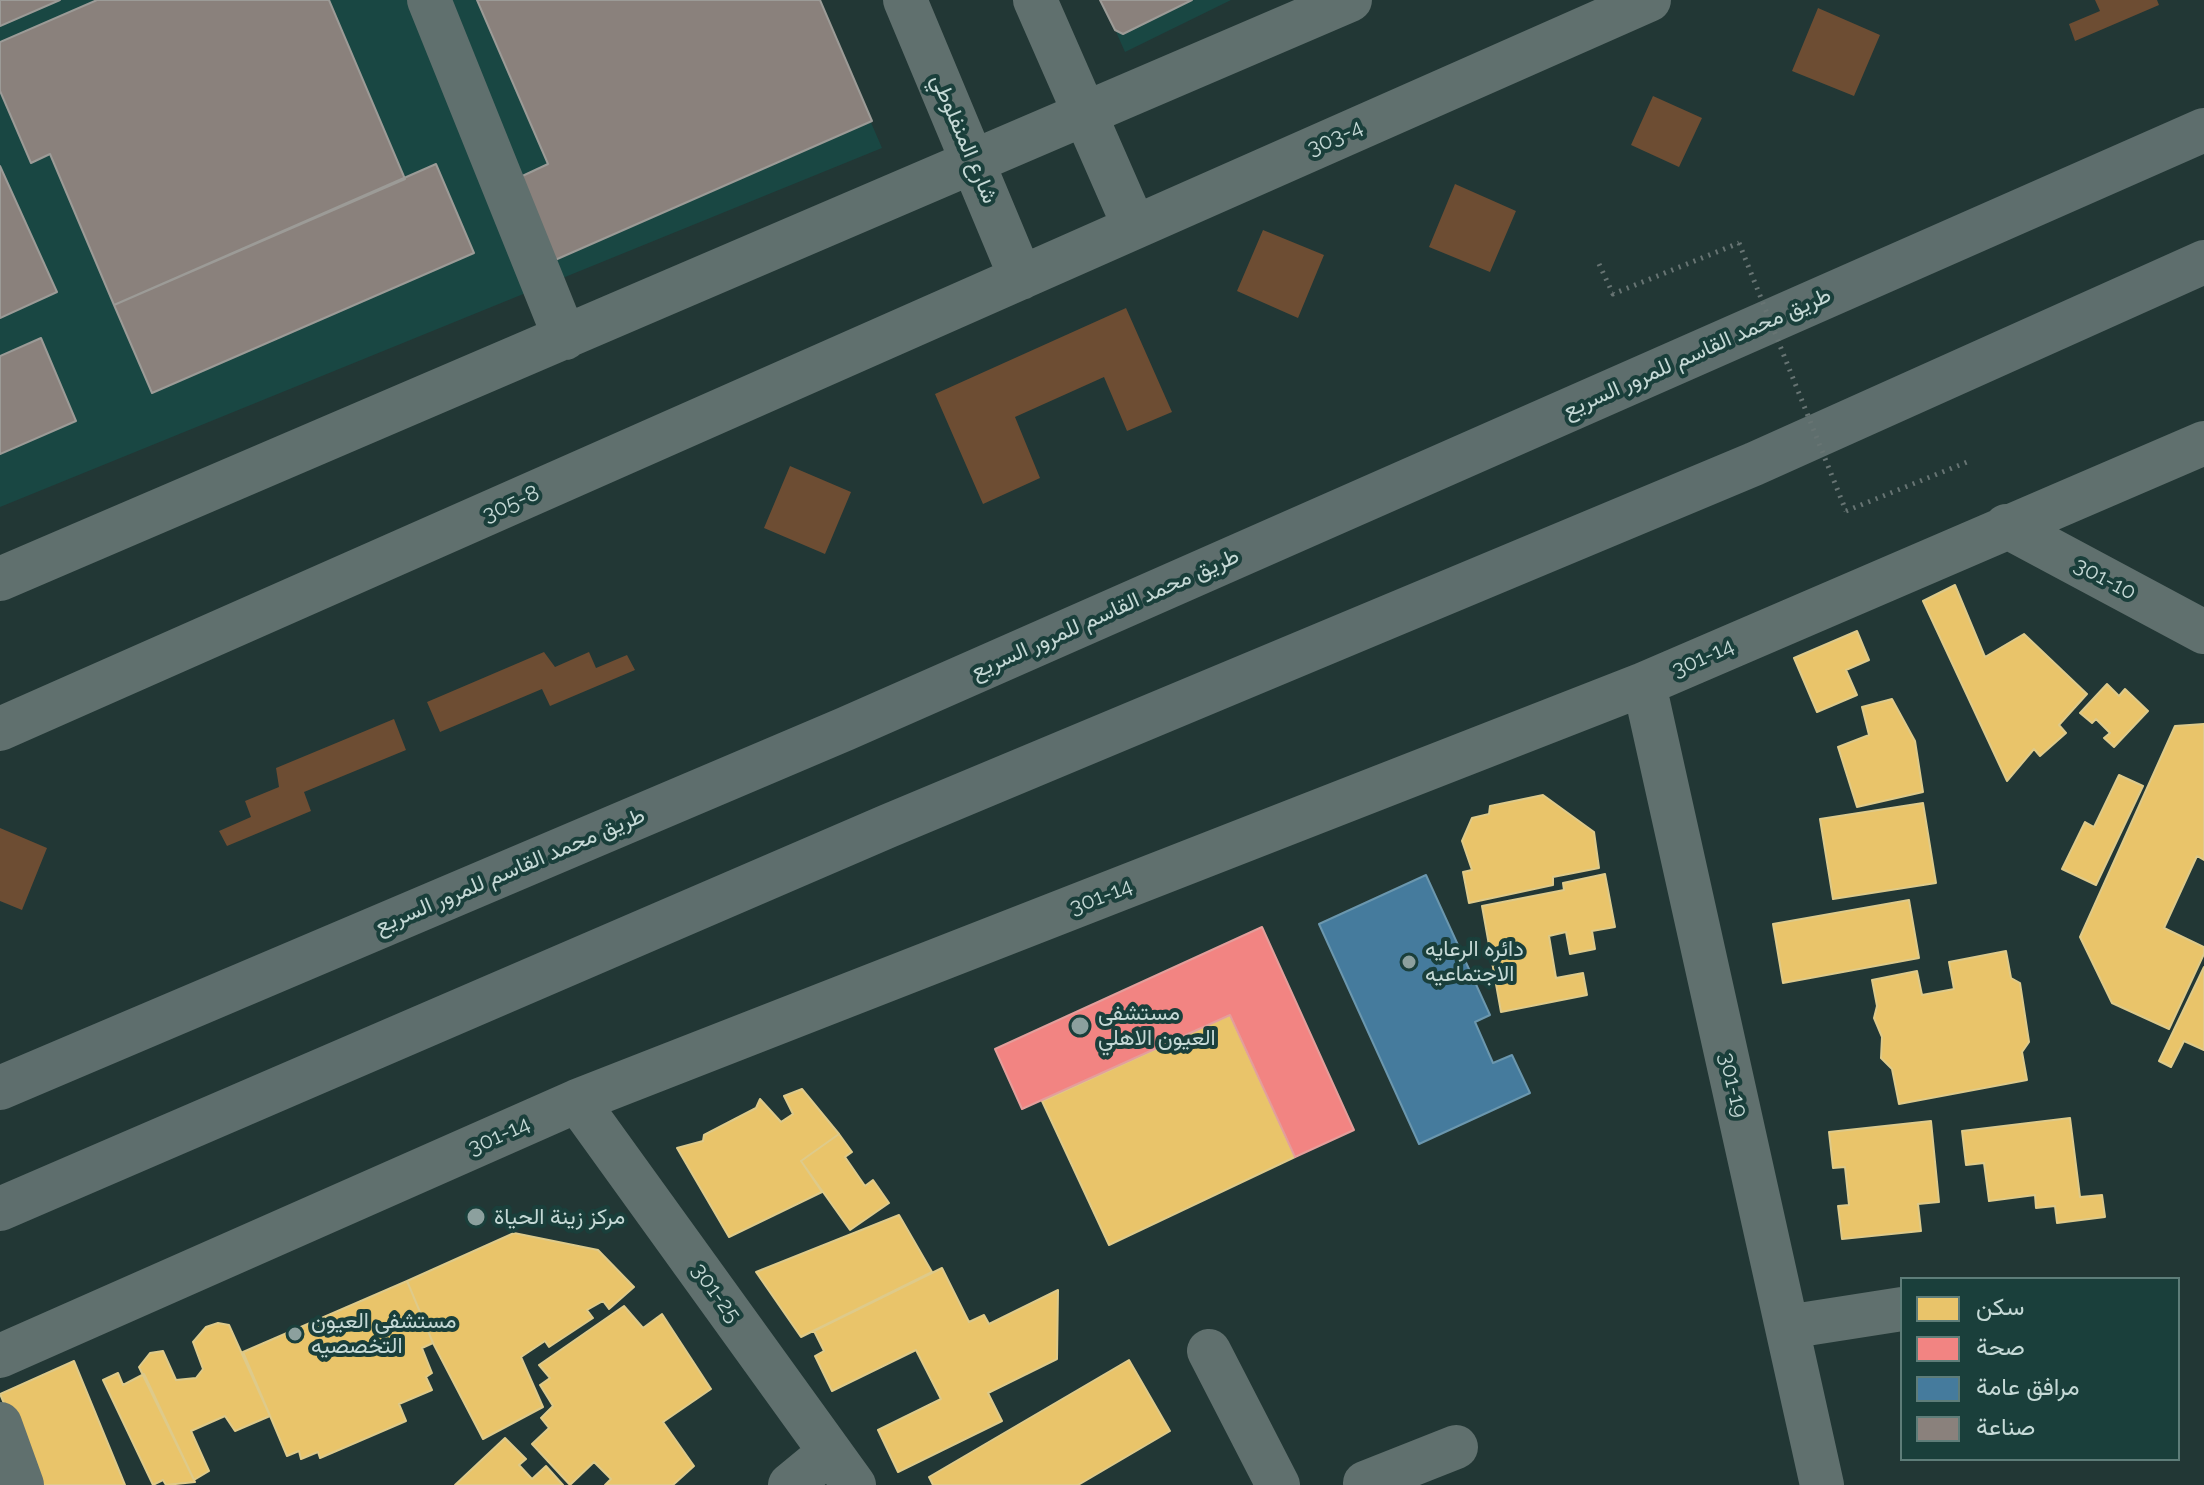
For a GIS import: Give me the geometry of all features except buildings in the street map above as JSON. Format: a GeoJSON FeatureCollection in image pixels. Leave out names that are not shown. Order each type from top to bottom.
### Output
{"type":"FeatureCollection","features":[{"type":"Feature","properties":{"kind":"highway","name":"طريق محمد القاسم للمرور السريع"},"geometry":{"type":"LineString","coordinates":[[0,1088],[845,729],[2204,130]]}},
{"type":"Feature","properties":{"kind":"highway"},"geometry":{"type":"LineString","coordinates":[[0,1209],[873,832],[1754,464],[2204,262]]}},
{"type":"Feature","properties":{"kind":"street"},"geometry":{"type":"LineString","coordinates":[[429,0],[565,338]]}},
{"type":"Feature","properties":{"kind":"street","name":"شارع المنفلوطي"},"geometry":{"type":"LineString","coordinates":[[905,0],[975,161],[1021,278]]}},
{"type":"Feature","properties":{"kind":"street"},"geometry":{"type":"LineString","coordinates":[[1035,0],[1134,226]]}},
{"type":"Feature","properties":{"kind":"street"},"geometry":{"type":"LineString","coordinates":[[0,579],[1350,0]]}},
{"type":"Feature","properties":{"kind":"street","name":"303-4"},"geometry":{"type":"LineString","coordinates":[[1021,278],[1649,0]]}},
{"type":"Feature","properties":{"kind":"street","name":"305-8"},"geometry":{"type":"LineString","coordinates":[[0,729],[1021,278]]}},
{"type":"Feature","properties":{"kind":"street","name":"301-14"},"geometry":{"type":"LineString","coordinates":[[0,1356],[577,1101],[1644,684],[2204,443]]}},
{"type":"Feature","properties":{"kind":"street","name":"301-10"},"geometry":{"type":"LineString","coordinates":[[2006,526],[2204,632]]}},
{"type":"Feature","properties":{"kind":"street","name":"301-19"},"geometry":{"type":"LineString","coordinates":[[1644,684],[1822,1485]]}},
{"type":"Feature","properties":{"kind":"street","name":"301-25"},"geometry":{"type":"LineString","coordinates":[[577,1101],[842,1468]]}},
{"type":"Feature","properties":{"kind":"street"},"geometry":{"type":"LineString","coordinates":[[1787,1327],[1900,1309]]}},
{"type":"Feature","properties":{"kind":"street"},"geometry":{"type":"LineString","coordinates":[[1209,1351],[1278,1485]]}},
{"type":"Feature","properties":{"kind":"street"},"geometry":{"type":"LineString","coordinates":[[0,1424],[22,1485]]}},
{"type":"Feature","properties":{"kind":"street"},"geometry":{"type":"LineString","coordinates":[[1364,1484],[1456,1447]]}},
{"type":"Feature","properties":{"kind":"street"},"geometry":{"type":"LineString","coordinates":[[790,1485],[842,1468]]}},
{"type":"Feature","properties":{"kind":"path"},"geometry":{"type":"LineString","coordinates":[[1599,264],[1613,294],[1739,243],[1846,511],[1972,460]]}},
{"type":"Feature","properties":{"kind":"shaded area"},"geometry":{"type":"Polygon","coordinates":[[[0,0],[818,0],[882,148],[0,507],[0,0]]]}},
{"type":"Feature","properties":{"kind":"shaded area"},"geometry":{"type":"Polygon","coordinates":[[[1102,0],[1231,0],[1125,52],[1102,0]]]}},
{"type":"Feature","properties":{"kind":"shaded area"},"geometry":{"type":"Polygon","coordinates":[[[2095,0],[2157,0],[2159,5],[2075,41],[2069,24],[2100,11],[2095,0]]]}},
{"type":"Feature","properties":{"kind":"shaded area"},"geometry":{"type":"Polygon","coordinates":[[[1818,8],[1880,35],[1854,96],[1792,71],[1818,8]]]}},
{"type":"Feature","properties":{"kind":"shaded area"},"geometry":{"type":"Polygon","coordinates":[[[1653,96],[1702,118],[1679,167],[1631,145],[1653,96]]]}},
{"type":"Feature","properties":{"kind":"shaded area"},"geometry":{"type":"Polygon","coordinates":[[[1455,184],[1516,211],[1490,272],[1429,247],[1455,184]]]}},
{"type":"Feature","properties":{"kind":"shaded area"},"geometry":{"type":"Polygon","coordinates":[[[1263,230],[1324,255],[1298,318],[1237,291],[1263,230]]]}},
{"type":"Feature","properties":{"kind":"shaded area"},"geometry":{"type":"Polygon","coordinates":[[[1126,308],[1172,412],[1127,431],[1104,377],[1015,417],[1040,478],[983,504],[935,394],[1126,308]]]}},
{"type":"Feature","properties":{"kind":"shaded area"},"geometry":{"type":"Polygon","coordinates":[[[790,466],[851,492],[825,554],[764,528],[790,466]]]}},
{"type":"Feature","properties":{"kind":"shaded area"},"geometry":{"type":"Polygon","coordinates":[[[544,652],[555,667],[589,652],[596,668],[627,655],[635,670],[550,706],[542,689],[440,732],[427,702],[544,652]]]}},
{"type":"Feature","properties":{"kind":"shaded area"},"geometry":{"type":"Polygon","coordinates":[[[394,719],[406,750],[304,792],[311,811],[227,846],[219,831],[251,817],[245,801],[279,787],[276,768],[394,719]]]}},
{"type":"Feature","properties":{"kind":"shaded area"},"geometry":{"type":"Polygon","coordinates":[[[0,828],[47,848],[22,910],[0,901],[0,828]]]}},
{"type":"Feature","properties":{"kind":"place","name":"دائره الرعايه الاجتماعيه"},"geometry":{"type":"Point","coordinates":[1409,962]}},
{"type":"Feature","properties":{"kind":"place","name":"مستشفى العيون الاهلي"},"geometry":{"type":"Point","coordinates":[1080,1026]}},
{"type":"Feature","properties":{"kind":"place","name":"مركز زينة الحياة"},"geometry":{"type":"Point","coordinates":[476,1217]}},
{"type":"Feature","properties":{"kind":"place","name":"مستشفى العيون التخصصيه"},"geometry":{"type":"Point","coordinates":[295,1334]}}]}
